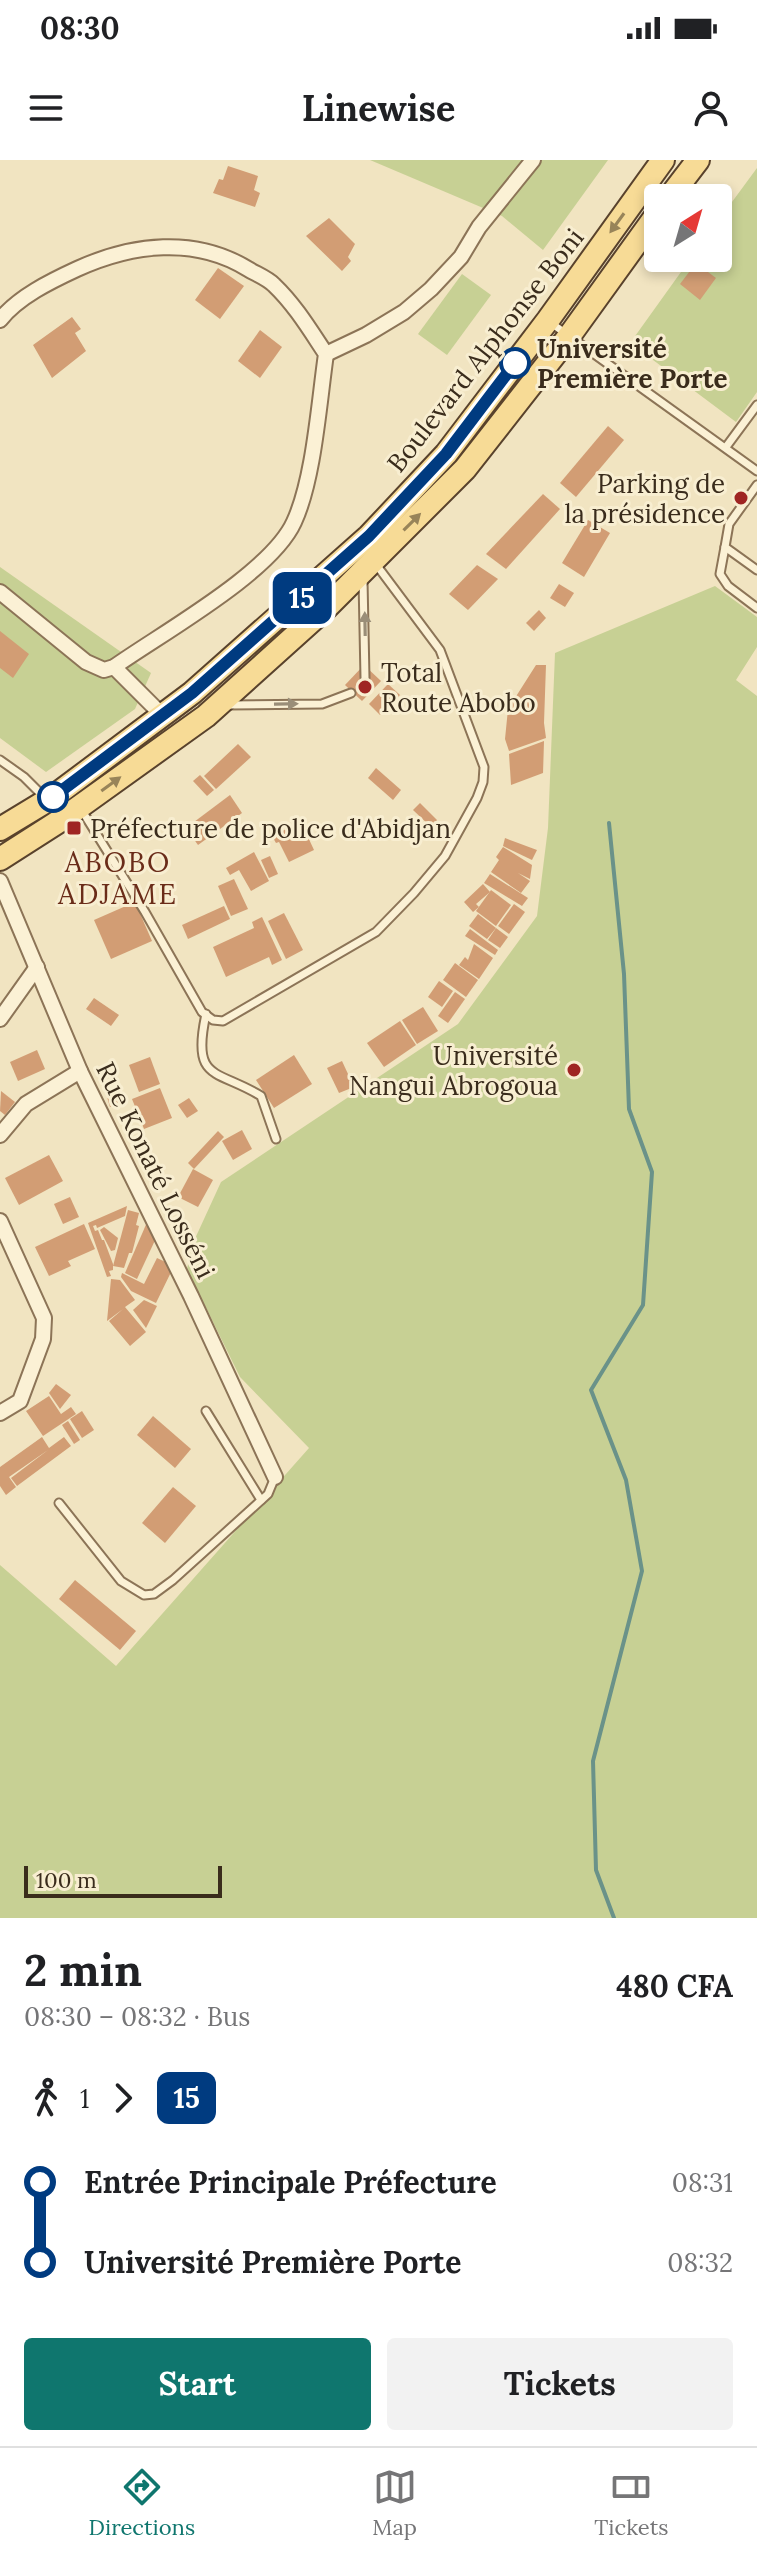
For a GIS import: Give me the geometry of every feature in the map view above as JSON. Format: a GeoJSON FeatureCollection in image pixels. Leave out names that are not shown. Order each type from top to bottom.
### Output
{"type":"FeatureCollection","features":[{"type":"Feature","properties":{"kind":"main road","name":"Boulevard Alphonse Boni"},"geometry":{"type":"LineString","coordinates":[[0,829],[47,801],[163,716],[310,591],[409,494],[446,454],[548,320],[663,160]]}},
{"type":"Feature","properties":{"kind":"main road"},"geometry":{"type":"LineString","coordinates":[[680,184],[698,160]]}},
{"type":"Feature","properties":{"kind":"main road","name":"Boulevard Alphonse Boni"},"geometry":{"type":"LineString","coordinates":[[0,859],[80,807],[219,705],[327,607],[465,469],[570,335],[644,232]]}},
{"type":"Feature","properties":{"kind":"street"},"geometry":{"type":"LineString","coordinates":[[326,354],[404,312],[431,289],[461,257],[479,227],[533,160]]}},
{"type":"Feature","properties":{"kind":"street"},"geometry":{"type":"LineString","coordinates":[[0,320],[50,281],[101,258],[155,247],[194,247],[230,258],[272,283],[296,309],[326,354],[306,483],[294,522],[253,571],[114,667],[104,670],[86,662],[0,592]]}},
{"type":"Feature","properties":{"kind":"street"},"geometry":{"type":"LineString","coordinates":[[114,667],[163,716]]}},
{"type":"Feature","properties":{"kind":"street","name":"Rue Konaté Losséni"},"geometry":{"type":"LineString","coordinates":[[0,881],[80,1071],[191,1296],[275,1477]]}},
{"type":"Feature","properties":{"kind":"street"},"geometry":{"type":"LineString","coordinates":[[0,1019],[37,967]]}},
{"type":"Feature","properties":{"kind":"street"},"geometry":{"type":"LineString","coordinates":[[0,1135],[26,1104],[80,1071]]}},
{"type":"Feature","properties":{"kind":"street"},"geometry":{"type":"LineString","coordinates":[[0,1221],[44,1318],[43,1339],[20,1401],[0,1413]]}},
{"type":"Feature","properties":{"kind":"lane"},"geometry":{"type":"LineString","coordinates":[[548,320],[757,471]]}},
{"type":"Feature","properties":{"kind":"lane"},"geometry":{"type":"LineString","coordinates":[[726,447],[757,405]]}},
{"type":"Feature","properties":{"kind":"lane"},"geometry":{"type":"LineString","coordinates":[[757,485],[729,524],[720,574],[728,586],[757,608]]}},
{"type":"Feature","properties":{"kind":"lane"},"geometry":{"type":"LineString","coordinates":[[725,547],[757,570]]}},
{"type":"Feature","properties":{"kind":"lane"},"geometry":{"type":"LineString","coordinates":[[365,678],[367,565]]}},
{"type":"Feature","properties":{"kind":"lane"},"geometry":{"type":"LineString","coordinates":[[80,807],[206,1014],[213,1020],[223,1021],[376,932],[445,856],[483,782],[484,767],[440,650],[367,565]]}},
{"type":"Feature","properties":{"kind":"lane"},"geometry":{"type":"LineString","coordinates":[[219,705],[322,704],[351,693]]}},
{"type":"Feature","properties":{"kind":"lane"},"geometry":{"type":"LineString","coordinates":[[0,760],[24,777],[47,801]]}},
{"type":"Feature","properties":{"kind":"lane"},"geometry":{"type":"LineString","coordinates":[[206,1014],[202,1033],[206,1065],[215,1075],[261,1096],[276,1139]]}},
{"type":"Feature","properties":{"kind":"lane"},"geometry":{"type":"LineString","coordinates":[[206,1411],[261,1500]]}},
{"type":"Feature","properties":{"kind":"lane"},"geometry":{"type":"LineString","coordinates":[[59,1503],[121,1581],[144,1595],[154,1594],[261,1500],[273,1488],[275,1477]]}},
{"type":"Feature","properties":{"kind":"green space"},"geometry":{"type":"Polygon","coordinates":[[[370,160],[608,160],[543,250],[502,216],[370,160]]]}},
{"type":"Feature","properties":{"kind":"green space"},"geometry":{"type":"Polygon","coordinates":[[[757,168],[757,392],[736,422],[633,345],[633,339],[681,272],[732,272],[732,202],[757,168]]]}},
{"type":"Feature","properties":{"kind":"green space"},"geometry":{"type":"Polygon","coordinates":[[[462,274],[491,295],[447,355],[418,334],[462,274]]]}},
{"type":"Feature","properties":{"kind":"green space"},"geometry":{"type":"Polygon","coordinates":[[[0,567],[151,673],[135,709],[46,772],[0,738],[0,567]]]}},
{"type":"Feature","properties":{"kind":"green space","name":"Université Nangui Abrogoua"},"geometry":{"type":"Polygon","coordinates":[[[715,586],[757,617],[757,647],[736,680],[757,696],[757,1918],[0,1918],[0,1565],[116,1666],[309,1448],[240,1377],[187,1269],[193,1243],[221,1182],[458,1024],[537,916],[548,828],[555,653],[715,586]]]}},
{"type":"Feature","properties":{"kind":"building"},"geometry":{"type":"Polygon","coordinates":[[[228,166],[258,176],[254,190],[260,193],[255,207],[213,193],[219,179],[223,180],[228,166]]]}},
{"type":"Feature","properties":{"kind":"building"},"geometry":{"type":"Polygon","coordinates":[[[329,218],[355,244],[348,257],[351,261],[342,271],[306,236],[329,218]]]}},
{"type":"Feature","properties":{"kind":"building"},"geometry":{"type":"Polygon","coordinates":[[[218,268],[244,286],[220,319],[195,300],[218,268]]]}},
{"type":"Feature","properties":{"kind":"building"},"geometry":{"type":"Polygon","coordinates":[[[689,272],[708,272],[716,278],[700,300],[680,284],[689,272]]]}},
{"type":"Feature","properties":{"kind":"building"},"geometry":{"type":"Polygon","coordinates":[[[72,317],[81,329],[75,333],[86,351],[52,378],[33,345],[72,317]]]}},
{"type":"Feature","properties":{"kind":"building"},"geometry":{"type":"Polygon","coordinates":[[[260,330],[282,347],[260,378],[238,361],[260,330]]]}},
{"type":"Feature","properties":{"kind":"building"},"geometry":{"type":"Polygon","coordinates":[[[608,426],[624,440],[576,497],[560,483],[608,426]]]}},
{"type":"Feature","properties":{"kind":"building"},"geometry":{"type":"Polygon","coordinates":[[[543,494],[560,509],[506,569],[486,554],[543,494]]]}},
{"type":"Feature","properties":{"kind":"building"},"geometry":{"type":"Polygon","coordinates":[[[588,520],[610,533],[584,577],[562,563],[588,520]]]}},
{"type":"Feature","properties":{"kind":"building"},"geometry":{"type":"Polygon","coordinates":[[[477,565],[498,579],[468,610],[449,594],[477,565]]]}},
{"type":"Feature","properties":{"kind":"building"},"geometry":{"type":"Polygon","coordinates":[[[559,584],[574,593],[565,607],[550,598],[559,584]]]}},
{"type":"Feature","properties":{"kind":"building"},"geometry":{"type":"Polygon","coordinates":[[[539,610],[546,618],[534,631],[526,623],[539,610]]]}},
{"type":"Feature","properties":{"kind":"building"},"geometry":{"type":"Polygon","coordinates":[[[0,631],[29,654],[13,678],[0,668],[0,631]]]}},
{"type":"Feature","properties":{"kind":"building"},"geometry":{"type":"Polygon","coordinates":[[[364,665],[381,681],[362,701],[345,685],[364,665]]]}},
{"type":"Feature","properties":{"kind":"building"},"geometry":{"type":"Polygon","coordinates":[[[536,665],[546,665],[546,738],[509,751],[505,739],[508,709],[536,665]]]}},
{"type":"Feature","properties":{"kind":"building"},"geometry":{"type":"Polygon","coordinates":[[[388,684],[400,695],[380,715],[369,704],[388,684]]]}},
{"type":"Feature","properties":{"kind":"building"},"geometry":{"type":"Polygon","coordinates":[[[544,741],[543,773],[511,785],[509,754],[544,741]]]}},
{"type":"Feature","properties":{"kind":"building"},"geometry":{"type":"Polygon","coordinates":[[[238,744],[251,757],[216,789],[204,776],[238,744]]]}},
{"type":"Feature","properties":{"kind":"building"},"geometry":{"type":"Polygon","coordinates":[[[376,768],[401,790],[393,800],[368,778],[376,768]]]}},
{"type":"Feature","properties":{"kind":"building"},"geometry":{"type":"Polygon","coordinates":[[[200,775],[214,790],[207,796],[193,781],[200,775]]]}},
{"type":"Feature","properties":{"kind":"building"},"geometry":{"type":"Polygon","coordinates":[[[230,795],[242,813],[198,845],[186,828],[230,795]]]}},
{"type":"Feature","properties":{"kind":"building"},"geometry":{"type":"Polygon","coordinates":[[[420,803],[437,820],[431,827],[413,810],[420,803]]]}},
{"type":"Feature","properties":{"kind":"building"},"geometry":{"type":"Polygon","coordinates":[[[301,822],[314,850],[289,862],[279,842],[276,843],[272,836],[301,822]]]}},
{"type":"Feature","properties":{"kind":"building"},"geometry":{"type":"Polygon","coordinates":[[[505,838],[537,850],[532,860],[503,846],[505,838]]]}},
{"type":"Feature","properties":{"kind":"building"},"geometry":{"type":"Polygon","coordinates":[[[503,847],[532,865],[530,879],[518,873],[530,881],[521,893],[491,872],[503,847]]]}},
{"type":"Feature","properties":{"kind":"building"},"geometry":{"type":"Polygon","coordinates":[[[254,852],[269,881],[251,891],[239,870],[230,875],[226,868],[254,852]]]}},
{"type":"Feature","properties":{"kind":"building"},"geometry":{"type":"Polygon","coordinates":[[[270,856],[278,874],[269,878],[261,860],[270,856]]]}},
{"type":"Feature","properties":{"kind":"building"},"geometry":{"type":"Polygon","coordinates":[[[490,874],[528,898],[522,906],[484,883],[490,874]]]}},
{"type":"Feature","properties":{"kind":"building"},"geometry":{"type":"Polygon","coordinates":[[[234,879],[248,909],[231,916],[218,886],[234,879]]]}},
{"type":"Feature","properties":{"kind":"building"},"geometry":{"type":"Polygon","coordinates":[[[483,884],[490,892],[476,904],[479,907],[473,912],[464,902],[483,884]]]}},
{"type":"Feature","properties":{"kind":"building"},"geometry":{"type":"Polygon","coordinates":[[[491,890],[511,905],[496,926],[476,911],[491,890]]]}},
{"type":"Feature","properties":{"kind":"building"},"geometry":{"type":"Polygon","coordinates":[[[135,902],[152,941],[111,959],[94,920],[135,902]]]}},
{"type":"Feature","properties":{"kind":"building"},"geometry":{"type":"Polygon","coordinates":[[[514,904],[525,912],[509,934],[498,926],[514,904]]]}},
{"type":"Feature","properties":{"kind":"building"},"geometry":{"type":"Polygon","coordinates":[[[224,906],[230,919],[188,939],[182,925],[224,906]]]}},
{"type":"Feature","properties":{"kind":"building"},"geometry":{"type":"Polygon","coordinates":[[[284,913],[303,950],[286,959],[268,921],[284,913]]]}},
{"type":"Feature","properties":{"kind":"building"},"geometry":{"type":"Polygon","coordinates":[[[478,914],[496,928],[487,939],[469,926],[478,914]]]}},
{"type":"Feature","properties":{"kind":"building"},"geometry":{"type":"Polygon","coordinates":[[[262,917],[282,960],[272,965],[269,957],[226,977],[213,947],[254,928],[252,922],[262,917]]]}},
{"type":"Feature","properties":{"kind":"building"},"geometry":{"type":"Polygon","coordinates":[[[496,928],[508,937],[500,948],[488,940],[496,928]]]}},
{"type":"Feature","properties":{"kind":"building"},"geometry":{"type":"Polygon","coordinates":[[[470,929],[498,950],[495,955],[465,936],[470,929]]]}},
{"type":"Feature","properties":{"kind":"building"},"geometry":{"type":"Polygon","coordinates":[[[474,944],[493,958],[479,979],[459,965],[465,957],[468,960],[474,944]]]}},
{"type":"Feature","properties":{"kind":"building"},"geometry":{"type":"Polygon","coordinates":[[[455,963],[478,980],[466,997],[443,980],[455,963]]]}},
{"type":"Feature","properties":{"kind":"building"},"geometry":{"type":"Polygon","coordinates":[[[439,981],[453,991],[442,1007],[428,997],[439,981]]]}},
{"type":"Feature","properties":{"kind":"building"},"geometry":{"type":"Polygon","coordinates":[[[455,992],[465,999],[448,1023],[438,1016],[455,992]]]}},
{"type":"Feature","properties":{"kind":"building"},"geometry":{"type":"Polygon","coordinates":[[[94,998],[119,1015],[111,1026],[86,1009],[94,998]]]}},
{"type":"Feature","properties":{"kind":"building"},"geometry":{"type":"Polygon","coordinates":[[[423,1007],[438,1031],[417,1044],[402,1020],[423,1007]]]}},
{"type":"Feature","properties":{"kind":"building"},"geometry":{"type":"Polygon","coordinates":[[[400,1021],[416,1045],[384,1067],[367,1043],[400,1021]]]}},
{"type":"Feature","properties":{"kind":"building"},"geometry":{"type":"Polygon","coordinates":[[[37,1050],[45,1069],[18,1081],[10,1062],[37,1050]]]}},
{"type":"Feature","properties":{"kind":"building"},"geometry":{"type":"Polygon","coordinates":[[[294,1055],[312,1084],[274,1108],[256,1080],[294,1055]]]}},
{"type":"Feature","properties":{"kind":"building"},"geometry":{"type":"Polygon","coordinates":[[[150,1057],[160,1084],[139,1092],[129,1065],[150,1057]]]}},
{"type":"Feature","properties":{"kind":"building"},"geometry":{"type":"Polygon","coordinates":[[[342,1061],[354,1087],[339,1093],[327,1068],[342,1061]]]}},
{"type":"Feature","properties":{"kind":"building"},"geometry":{"type":"Polygon","coordinates":[[[119,1086],[124,1102],[110,1107],[105,1090],[119,1086]]]}},
{"type":"Feature","properties":{"kind":"building"},"geometry":{"type":"Polygon","coordinates":[[[160,1088],[172,1118],[144,1129],[132,1099],[160,1088]]]}},
{"type":"Feature","properties":{"kind":"building"},"geometry":{"type":"Polygon","coordinates":[[[1,1091],[15,1102],[5,1115],[0,1111],[1,1091]]]}},
{"type":"Feature","properties":{"kind":"building"},"geometry":{"type":"Polygon","coordinates":[[[189,1098],[198,1111],[187,1118],[178,1105],[189,1098]]]}},
{"type":"Feature","properties":{"kind":"building"},"geometry":{"type":"Polygon","coordinates":[[[242,1130],[252,1149],[233,1160],[222,1141],[242,1130]]]}},
{"type":"Feature","properties":{"kind":"building"},"geometry":{"type":"Polygon","coordinates":[[[218,1131],[224,1137],[194,1169],[188,1163],[218,1131]]]}},
{"type":"Feature","properties":{"kind":"building"},"geometry":{"type":"Polygon","coordinates":[[[49,1155],[63,1181],[19,1205],[5,1178],[49,1155]]]}},
{"type":"Feature","properties":{"kind":"building"},"geometry":{"type":"Polygon","coordinates":[[[193,1169],[213,1180],[198,1207],[178,1197],[193,1169]]]}},
{"type":"Feature","properties":{"kind":"building"},"geometry":{"type":"Polygon","coordinates":[[[70,1197],[79,1217],[63,1224],[54,1204],[70,1197]]]}},
{"type":"Feature","properties":{"kind":"building"},"geometry":{"type":"Polygon","coordinates":[[[127,1206],[125,1216],[97,1228],[93,1226],[104,1240],[113,1264],[113,1270],[109,1271],[111,1276],[107,1277],[88,1223],[127,1206]]]}},
{"type":"Feature","properties":{"kind":"building"},"geometry":{"type":"Polygon","coordinates":[[[128,1210],[139,1213],[136,1225],[139,1226],[132,1253],[129,1253],[124,1268],[113,1266],[128,1210]]]}},
{"type":"Feature","properties":{"kind":"building"},"geometry":{"type":"Polygon","coordinates":[[[148,1220],[157,1236],[137,1279],[125,1273],[148,1220]]]}},
{"type":"Feature","properties":{"kind":"building"},"geometry":{"type":"Polygon","coordinates":[[[84,1224],[95,1249],[68,1261],[71,1266],[49,1276],[35,1247],[84,1224]]]}},
{"type":"Feature","properties":{"kind":"building"},"geometry":{"type":"Polygon","coordinates":[[[104,1227],[118,1238],[115,1250],[111,1251],[100,1230],[104,1227]]]}},
{"type":"Feature","properties":{"kind":"building"},"geometry":{"type":"Polygon","coordinates":[[[157,1258],[174,1266],[156,1303],[131,1291],[121,1277],[122,1273],[144,1284],[157,1258]]]}},
{"type":"Feature","properties":{"kind":"building"},"geometry":{"type":"Polygon","coordinates":[[[111,1279],[120,1280],[135,1300],[125,1307],[146,1332],[130,1346],[109,1321],[123,1309],[107,1321],[111,1279]]]}},
{"type":"Feature","properties":{"kind":"building"},"geometry":{"type":"Polygon","coordinates":[[[144,1300],[157,1306],[146,1328],[133,1310],[144,1300]]]}},
{"type":"Feature","properties":{"kind":"building"},"geometry":{"type":"Polygon","coordinates":[[[56,1384],[71,1395],[60,1409],[49,1393],[56,1384]]]}},
{"type":"Feature","properties":{"kind":"building"},"geometry":{"type":"Polygon","coordinates":[[[49,1396],[61,1414],[71,1407],[76,1414],[43,1436],[26,1411],[49,1396]]]}},
{"type":"Feature","properties":{"kind":"building"},"geometry":{"type":"Polygon","coordinates":[[[82,1411],[94,1430],[82,1438],[70,1419],[82,1411]]]}},
{"type":"Feature","properties":{"kind":"building"},"geometry":{"type":"Polygon","coordinates":[[[153,1416],[191,1449],[175,1468],[137,1435],[153,1416]]]}},
{"type":"Feature","properties":{"kind":"building"},"geometry":{"type":"Polygon","coordinates":[[[68,1421],[80,1440],[74,1444],[62,1425],[68,1421]]]}},
{"type":"Feature","properties":{"kind":"building"},"geometry":{"type":"Polygon","coordinates":[[[42,1437],[49,1448],[64,1437],[71,1446],[17,1486],[11,1478],[48,1450],[9,1477],[16,1487],[6,1495],[0,1486],[0,1467],[42,1437]]]}},
{"type":"Feature","properties":{"kind":"building"},"geometry":{"type":"Polygon","coordinates":[[[173,1487],[196,1506],[165,1543],[142,1523],[173,1487]]]}},
{"type":"Feature","properties":{"kind":"building"},"geometry":{"type":"Polygon","coordinates":[[[75,1580],[136,1631],[120,1650],[59,1599],[75,1580]]]}},
{"type":"Feature","properties":{"kind":"waterway"},"geometry":{"type":"LineString","coordinates":[[609,823],[624,974],[629,1109],[652,1172],[643,1305],[591,1390],[626,1480],[642,1571],[593,1761],[596,1870],[614,1918]]}},
{"type":"Feature","properties":{"kind":"bus line","name":"15"},"geometry":{"type":"LineString","coordinates":[[53,797],[192,693],[369,536],[446,454],[515,363]]}},
{"type":"Feature","properties":{"kind":"place","name":"Université Première Porte"},"geometry":{"type":"Point","coordinates":[515,363]}},
{"type":"Feature","properties":{"kind":"place","name":"Parking de la présidence"},"geometry":{"type":"Point","coordinates":[741,498]}},
{"type":"Feature","properties":{"kind":"place","name":"Total Route Abobo"},"geometry":{"type":"Point","coordinates":[365,687]}},
{"type":"Feature","properties":{"kind":"place","name":"Préfecture de police d'Abidjan"},"geometry":{"type":"Point","coordinates":[74,828]}},
{"type":"Feature","properties":{"kind":"place","name":"Université Nangui Abrogoua"},"geometry":{"type":"Point","coordinates":[574,1070]}},
{"type":"Feature","properties":{"kind":"district","name":"ABOBO ADJAME"},"geometry":{"type":"Point","coordinates":[118,878]}}]}
